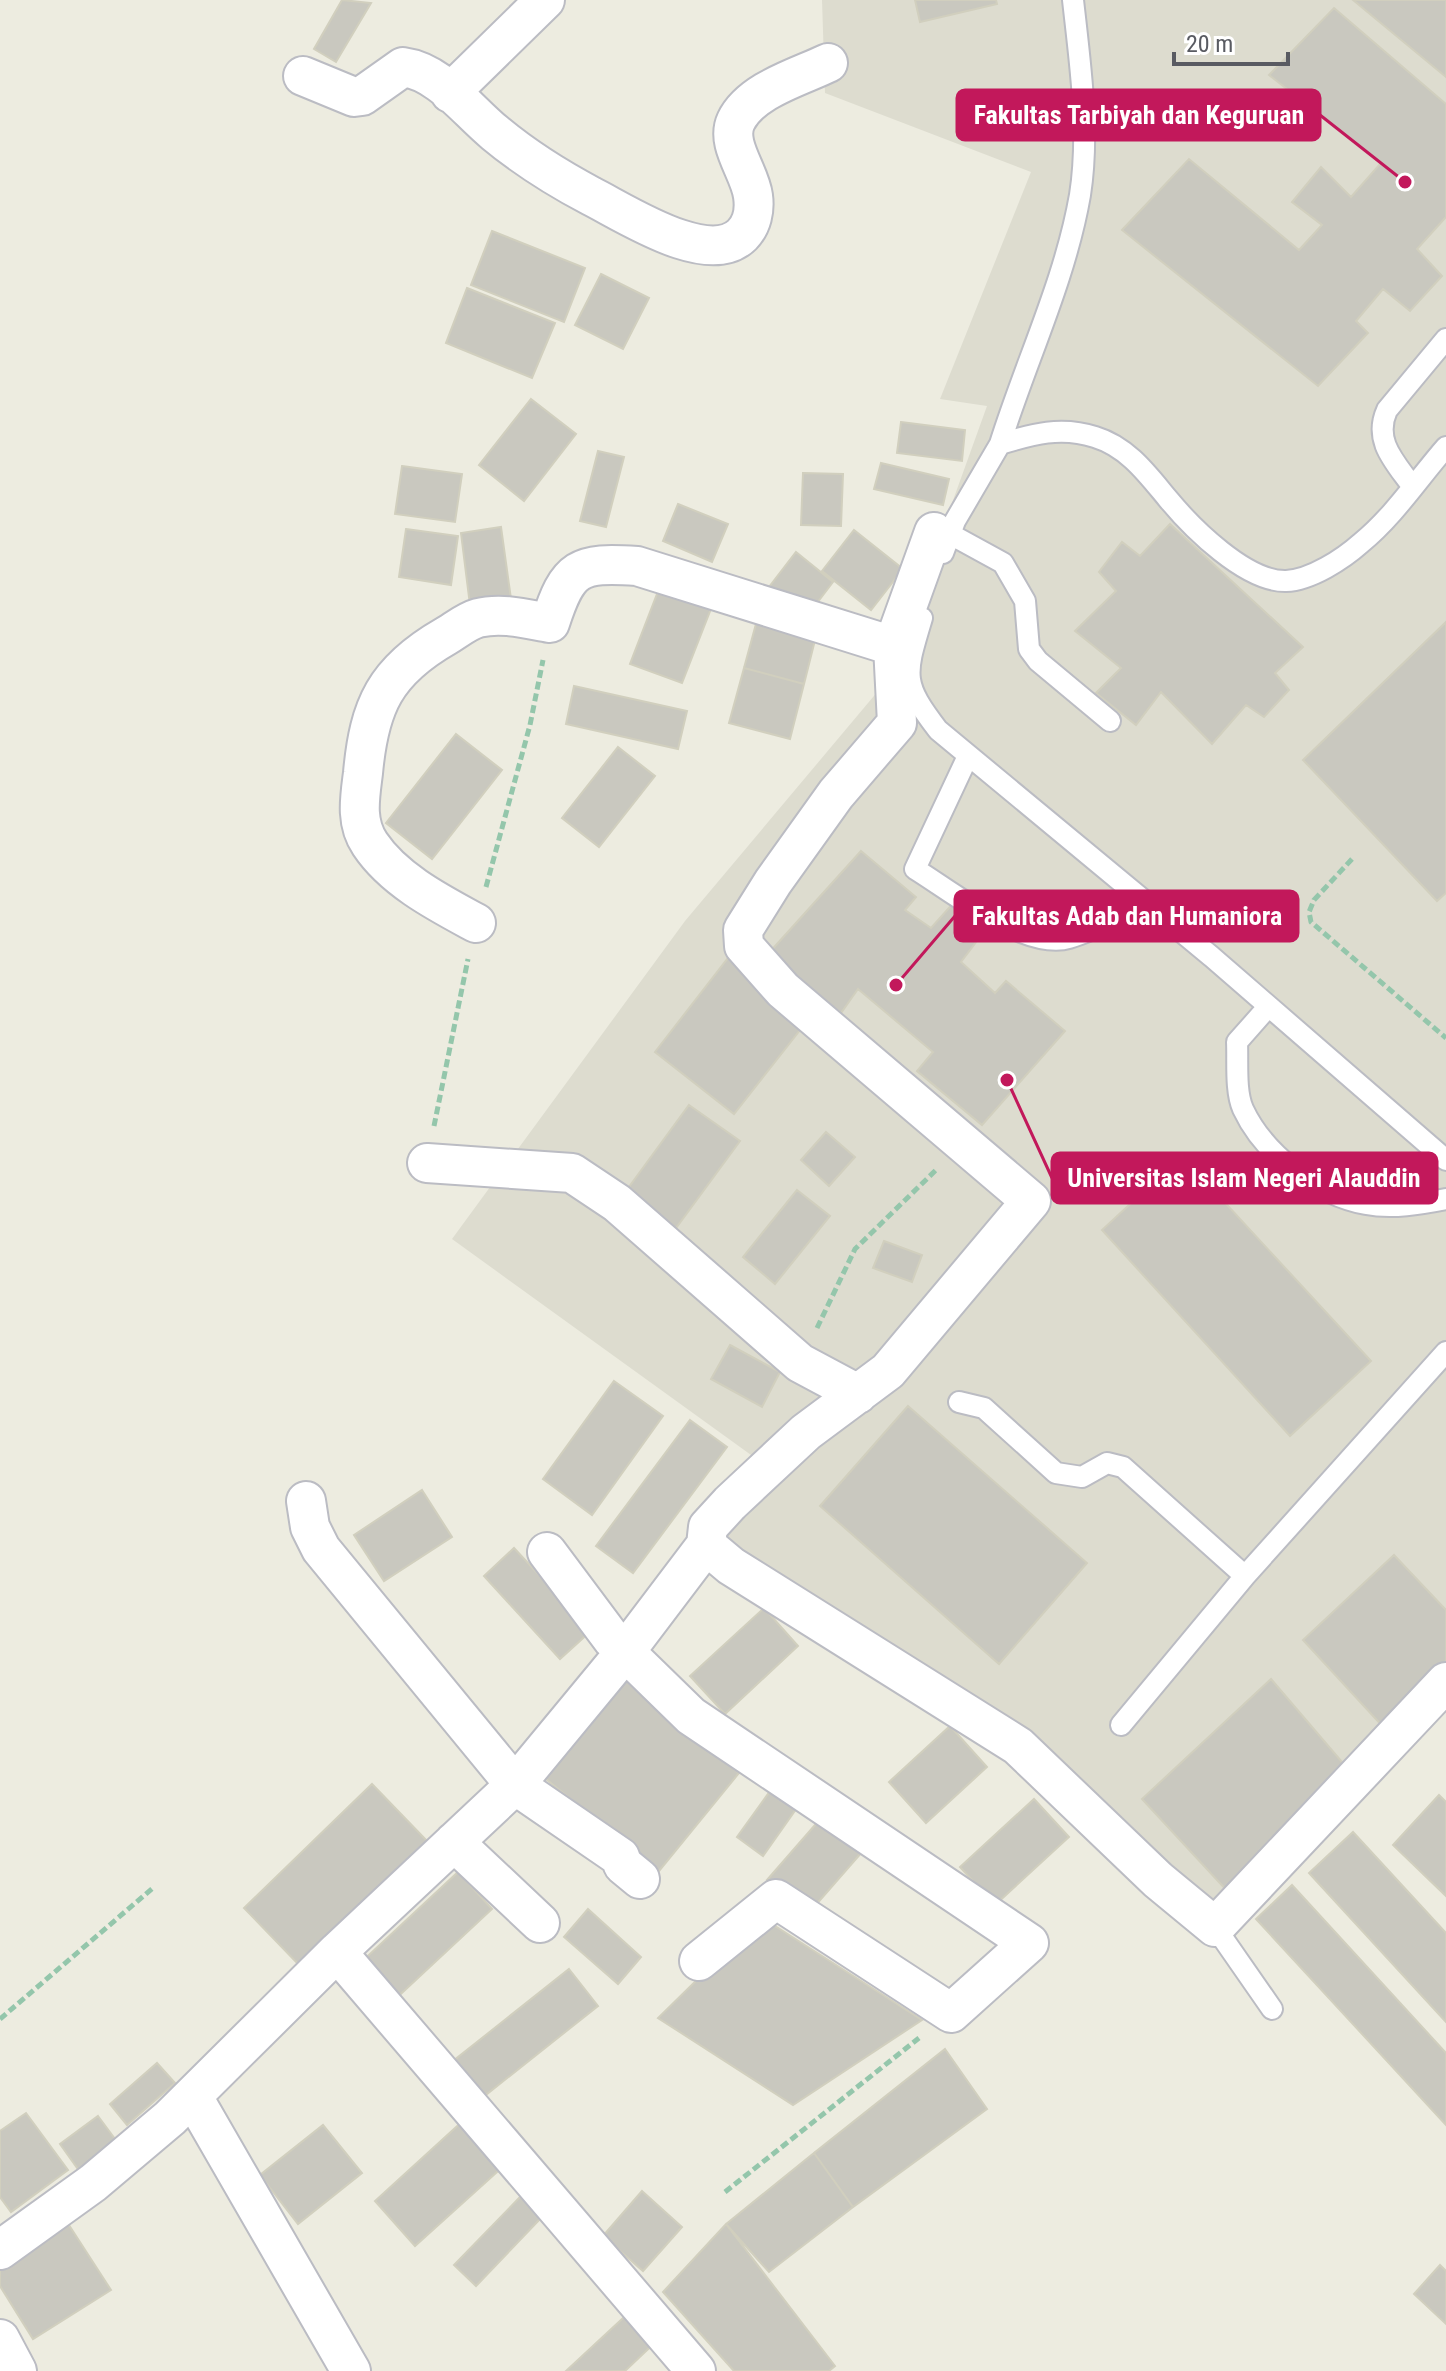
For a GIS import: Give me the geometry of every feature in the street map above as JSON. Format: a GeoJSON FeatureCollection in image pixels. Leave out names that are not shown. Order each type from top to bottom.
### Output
{"type":"FeatureCollection","features":[{"type":"Feature","properties":{"kind":"street"},"geometry":{"type":"LineString","coordinates":[[450,93],[545,0]]}},
{"type":"Feature","properties":{"kind":"street"},"geometry":{"type":"LineString","coordinates":[[303,76],[354,97],[362,96],[403,67],[424,70],[550,174],[679,240],[726,246],[748,229],[753,214],[753,196],[732,133],[737,119],[768,90],[828,63]]}},
{"type":"Feature","properties":{"kind":"street"},"geometry":{"type":"LineString","coordinates":[[0,2250],[93,2183],[193,2097],[337,1952],[515,1785],[625,1652],[706,1545],[708,1527],[806,1432],[888,1371],[1031,1201],[783,990],[744,946],[743,930],[773,882],[836,794],[897,723],[893,646],[942,533]]}},
{"type":"Feature","properties":{"kind":"street"},"geometry":{"type":"LineString","coordinates":[[476,923],[432,898],[386,864],[368,842],[359,813],[367,729],[383,691],[409,661],[436,642],[477,618],[509,616],[550,623],[563,585],[581,569],[611,564],[637,566],[893,646]]}},
{"type":"Feature","properties":{"kind":"street"},"geometry":{"type":"LineString","coordinates":[[427,1163],[572,1173],[617,1203],[800,1363],[858,1394]]}},
{"type":"Feature","properties":{"kind":"street"},"geometry":{"type":"LineString","coordinates":[[306,1501],[310,1527],[321,1549],[515,1785],[620,1857],[623,1865],[640,1879]]}},
{"type":"Feature","properties":{"kind":"street"},"geometry":{"type":"LineString","coordinates":[[706,1545],[731,1566],[1018,1746],[1158,1880],[1215,1927],[1446,1682]]}},
{"type":"Feature","properties":{"kind":"street"},"geometry":{"type":"LineString","coordinates":[[547,1552],[625,1652],[691,1716],[1029,1943],[951,2013],[776,1899],[699,1961]]}},
{"type":"Feature","properties":{"kind":"street"},"geometry":{"type":"LineString","coordinates":[[454,1842],[540,1923]]}},
{"type":"Feature","properties":{"kind":"street"},"geometry":{"type":"LineString","coordinates":[[337,1952],[696,2371]]}},
{"type":"Feature","properties":{"kind":"street"},"geometry":{"type":"LineString","coordinates":[[193,2097],[351,2371]]}},
{"type":"Feature","properties":{"kind":"street"},"geometry":{"type":"LineString","coordinates":[[0,2339],[17,2371]]}},
{"type":"Feature","properties":{"kind":"lane"},"geometry":{"type":"LineString","coordinates":[[1073,0],[1083,115],[1080,191],[1053,297],[1000,444],[942,533],[908,680],[913,697],[938,730],[1149,904],[1446,1160]]}},
{"type":"Feature","properties":{"kind":"lane"},"geometry":{"type":"LineString","coordinates":[[1412,486],[1385,447],[1382,423],[1387,410],[1446,339]]}},
{"type":"Feature","properties":{"kind":"lane"},"geometry":{"type":"LineString","coordinates":[[1000,444],[1041,432],[1067,431],[1098,438],[1140,463],[1171,503],[1230,560],[1284,581],[1328,565],[1360,544],[1390,516],[1446,447]]}},
{"type":"Feature","properties":{"kind":"lane"},"geometry":{"type":"LineString","coordinates":[[942,533],[1003,563],[1018,583],[1025,601],[1029,649],[1038,661],[1110,721]]}},
{"type":"Feature","properties":{"kind":"lane"},"geometry":{"type":"LineString","coordinates":[[968,756],[915,869],[1007,926],[1050,939],[1067,939],[1149,904]]}},
{"type":"Feature","properties":{"kind":"lane"},"geometry":{"type":"LineString","coordinates":[[1268,1007],[1237,1042],[1242,1107],[1266,1144],[1293,1168],[1326,1190],[1366,1204],[1414,1205],[1446,1199]]}},
{"type":"Feature","properties":{"kind":"lane"},"geometry":{"type":"LineString","coordinates":[[1121,1725],[1245,1576],[1446,1352]]}},
{"type":"Feature","properties":{"kind":"lane"},"geometry":{"type":"LineString","coordinates":[[959,1402],[984,1408],[1056,1473],[1082,1477],[1107,1463],[1123,1467],[1245,1576]]}},
{"type":"Feature","properties":{"kind":"lane"},"geometry":{"type":"LineString","coordinates":[[1215,1927],[1272,2009]]}},
{"type":"Feature","properties":{"kind":"path"},"geometry":{"type":"LineString","coordinates":[[1352,859],[1314,900],[1309,912],[1311,922],[1446,1038]]}},
{"type":"Feature","properties":{"kind":"path"},"geometry":{"type":"LineString","coordinates":[[800,1363],[855,1249],[963,1143]]}},
{"type":"Feature","properties":{"kind":"path"},"geometry":{"type":"LineString","coordinates":[[0,2019],[154,1887]]}},
{"type":"Feature","properties":{"kind":"path"},"geometry":{"type":"LineString","coordinates":[[725,2192],[951,2013]]}},
{"type":"Feature","properties":{"kind":"shaded area"},"geometry":{"type":"Polygon","coordinates":[[[822,0],[1446,0],[1446,1704],[1221,1940],[1001,1751],[687,1549],[758,1460],[452,1239],[685,921],[889,678],[987,406],[940,399],[1031,172],[825,93],[822,0]]]}},
{"type":"Feature","properties":{"kind":"building"},"geometry":{"type":"Polygon","coordinates":[[[342,0],[371,3],[336,62],[314,49],[342,0]]]}},
{"type":"Feature","properties":{"kind":"building"},"geometry":{"type":"Polygon","coordinates":[[[915,0],[996,0],[997,4],[920,22],[915,0]]]}},
{"type":"Feature","properties":{"kind":"building"},"geometry":{"type":"Polygon","coordinates":[[[1353,0],[1446,0],[1446,77],[1353,0]]]}},
{"type":"Feature","properties":{"kind":"building"},"geometry":{"type":"Polygon","coordinates":[[[1334,8],[1446,104],[1446,217],[1417,249],[1442,276],[1410,311],[1383,289],[1356,321],[1368,333],[1318,386],[1122,230],[1189,159],[1299,250],[1322,225],[1292,202],[1321,167],[1351,197],[1381,163],[1269,75],[1334,8]]]}},
{"type":"Feature","properties":{"kind":"building"},"geometry":{"type":"Polygon","coordinates":[[[492,231],[585,268],[564,322],[471,285],[492,231]]]}},
{"type":"Feature","properties":{"kind":"building"},"geometry":{"type":"Polygon","coordinates":[[[601,274],[649,298],[623,349],[575,325],[601,274]]]}},
{"type":"Feature","properties":{"kind":"building"},"geometry":{"type":"Polygon","coordinates":[[[467,288],[555,323],[532,378],[446,343],[467,288]]]}},
{"type":"Feature","properties":{"kind":"building"},"geometry":{"type":"Polygon","coordinates":[[[531,399],[576,434],[524,501],[479,465],[531,399]]]}},
{"type":"Feature","properties":{"kind":"building"},"geometry":{"type":"Polygon","coordinates":[[[901,422],[965,430],[962,461],[897,453],[901,422]]]}},
{"type":"Feature","properties":{"kind":"building"},"geometry":{"type":"Polygon","coordinates":[[[598,451],[624,457],[606,527],[580,521],[598,451]]]}},
{"type":"Feature","properties":{"kind":"building"},"geometry":{"type":"Polygon","coordinates":[[[881,463],[949,479],[943,505],[874,489],[881,463]]]}},
{"type":"Feature","properties":{"kind":"building"},"geometry":{"type":"Polygon","coordinates":[[[402,466],[462,474],[455,522],[395,514],[402,466]]]}},
{"type":"Feature","properties":{"kind":"building"},"geometry":{"type":"Polygon","coordinates":[[[803,473],[843,474],[841,526],[801,525],[803,473]]]}},
{"type":"Feature","properties":{"kind":"building"},"geometry":{"type":"Polygon","coordinates":[[[678,504],[728,524],[712,562],[663,541],[678,504]]]}},
{"type":"Feature","properties":{"kind":"building"},"geometry":{"type":"Polygon","coordinates":[[[1170,524],[1303,647],[1275,673],[1289,690],[1264,717],[1246,705],[1212,744],[1161,692],[1136,725],[1096,693],[1121,668],[1075,631],[1116,591],[1099,572],[1122,542],[1140,556],[1170,524]]]}},
{"type":"Feature","properties":{"kind":"building"},"geometry":{"type":"Polygon","coordinates":[[[501,527],[511,599],[470,605],[461,533],[501,527]]]}},
{"type":"Feature","properties":{"kind":"building"},"geometry":{"type":"Polygon","coordinates":[[[406,529],[458,536],[451,585],[399,577],[406,529]]]}},
{"type":"Feature","properties":{"kind":"building"},"geometry":{"type":"Polygon","coordinates":[[[854,530],[903,569],[871,610],[822,571],[854,530]]]}},
{"type":"Feature","properties":{"kind":"building"},"geometry":{"type":"Polygon","coordinates":[[[796,552],[833,582],[807,616],[769,587],[796,552]]]}},
{"type":"Feature","properties":{"kind":"building"},"geometry":{"type":"Polygon","coordinates":[[[662,581],[714,601],[682,683],[630,664],[662,581]]]}},
{"type":"Feature","properties":{"kind":"building"},"geometry":{"type":"Polygon","coordinates":[[[757,620],[818,628],[804,684],[744,668],[757,620]]]}},
{"type":"Feature","properties":{"kind":"building"},"geometry":{"type":"Polygon","coordinates":[[[1446,622],[1446,893],[1437,901],[1303,760],[1446,622]]]}},
{"type":"Feature","properties":{"kind":"building"},"geometry":{"type":"Polygon","coordinates":[[[744,668],[804,684],[790,739],[729,723],[744,668]]]}},
{"type":"Feature","properties":{"kind":"building"},"geometry":{"type":"Polygon","coordinates":[[[574,686],[687,711],[678,749],[566,724],[574,686]]]}},
{"type":"Feature","properties":{"kind":"building"},"geometry":{"type":"Polygon","coordinates":[[[456,734],[502,770],[432,859],[386,823],[456,734]]]}},
{"type":"Feature","properties":{"kind":"building"},"geometry":{"type":"Polygon","coordinates":[[[618,747],[655,776],[599,847],[562,818],[618,747]]]}},
{"type":"Feature","properties":{"kind":"building"},"geometry":{"type":"Polygon","coordinates":[[[861,851],[916,897],[905,910],[931,928],[957,899],[986,929],[961,962],[995,993],[1006,981],[1065,1031],[982,1125],[917,1071],[933,1052],[858,989],[841,1013],[768,954],[861,851]]]}},
{"type":"Feature","properties":{"kind":"building"},"geometry":{"type":"Polygon","coordinates":[[[728,958],[808,1020],[734,1114],[655,1052],[728,958]]]}},
{"type":"Feature","properties":{"kind":"building"},"geometry":{"type":"Polygon","coordinates":[[[689,1105],[740,1141],[676,1228],[626,1191],[689,1105]]]}},
{"type":"Feature","properties":{"kind":"building"},"geometry":{"type":"Polygon","coordinates":[[[826,1132],[855,1157],[829,1186],[801,1160],[826,1132]]]}},
{"type":"Feature","properties":{"kind":"building"},"geometry":{"type":"Polygon","coordinates":[[[1182,1156],[1371,1361],[1290,1436],[1102,1230],[1182,1156]]]}},
{"type":"Feature","properties":{"kind":"building"},"geometry":{"type":"Polygon","coordinates":[[[797,1190],[830,1216],[775,1284],[743,1257],[797,1190]]]}},
{"type":"Feature","properties":{"kind":"building"},"geometry":{"type":"Polygon","coordinates":[[[884,1241],[922,1255],[912,1282],[873,1268],[884,1241]]]}},
{"type":"Feature","properties":{"kind":"building"},"geometry":{"type":"Polygon","coordinates":[[[730,1345],[780,1372],[762,1407],[711,1379],[730,1345]]]}},
{"type":"Feature","properties":{"kind":"building"},"geometry":{"type":"Polygon","coordinates":[[[614,1381],[663,1416],[592,1515],[543,1479],[614,1381]]]}},
{"type":"Feature","properties":{"kind":"building"},"geometry":{"type":"Polygon","coordinates":[[[908,1406],[1087,1563],[999,1664],[820,1506],[908,1406]]]}},
{"type":"Feature","properties":{"kind":"building"},"geometry":{"type":"Polygon","coordinates":[[[690,1420],[727,1447],[633,1573],[596,1546],[690,1420]]]}},
{"type":"Feature","properties":{"kind":"building"},"geometry":{"type":"Polygon","coordinates":[[[422,1490],[452,1537],[384,1581],[354,1535],[422,1490]]]}},
{"type":"Feature","properties":{"kind":"building"},"geometry":{"type":"Polygon","coordinates":[[[514,1548],[591,1631],[560,1659],[484,1576],[514,1548]]]}},
{"type":"Feature","properties":{"kind":"building"},"geometry":{"type":"Polygon","coordinates":[[[1394,1555],[1446,1610],[1446,1665],[1386,1730],[1303,1640],[1394,1555]]]}},
{"type":"Feature","properties":{"kind":"building"},"geometry":{"type":"Polygon","coordinates":[[[764,1608],[798,1646],[725,1714],[690,1676],[764,1608]]]}},
{"type":"Feature","properties":{"kind":"building"},"geometry":{"type":"Polygon","coordinates":[[[622,1677],[739,1773],[659,1871],[541,1775],[622,1677]]]}},
{"type":"Feature","properties":{"kind":"building"},"geometry":{"type":"Polygon","coordinates":[[[1271,1679],[1348,1769],[1230,1894],[1142,1799],[1271,1679]]]}},
{"type":"Feature","properties":{"kind":"building"},"geometry":{"type":"Polygon","coordinates":[[[950,1726],[987,1767],[926,1823],[889,1782],[950,1726]]]}},
{"type":"Feature","properties":{"kind":"building"},"geometry":{"type":"Polygon","coordinates":[[[372,1784],[429,1843],[302,1968],[244,1908],[372,1784]]]}},
{"type":"Feature","properties":{"kind":"building"},"geometry":{"type":"Polygon","coordinates":[[[773,1787],[799,1805],[763,1856],[737,1837],[773,1787]]]}},
{"type":"Feature","properties":{"kind":"building"},"geometry":{"type":"Polygon","coordinates":[[[1439,1795],[1446,1802],[1446,1896],[1393,1845],[1439,1795]]]}},
{"type":"Feature","properties":{"kind":"building"},"geometry":{"type":"Polygon","coordinates":[[[1034,1799],[1069,1837],[995,1905],[960,1867],[1034,1799]]]}},
{"type":"Feature","properties":{"kind":"building"},"geometry":{"type":"Polygon","coordinates":[[[829,1809],[869,1844],[807,1915],[767,1880],[829,1809]]]}},
{"type":"Feature","properties":{"kind":"building"},"geometry":{"type":"Polygon","coordinates":[[[1353,1832],[1446,1933],[1446,2022],[1309,1873],[1353,1832]]]}},
{"type":"Feature","properties":{"kind":"building"},"geometry":{"type":"Polygon","coordinates":[[[458,1872],[492,1909],[390,2004],[356,1967],[458,1872]]]}},
{"type":"Feature","properties":{"kind":"building"},"geometry":{"type":"Polygon","coordinates":[[[1292,1885],[1446,2053],[1446,2125],[1256,1919],[1292,1885]]]}},
{"type":"Feature","properties":{"kind":"building"},"geometry":{"type":"Polygon","coordinates":[[[588,1909],[641,1957],[618,1984],[564,1937],[588,1909]]]}},
{"type":"Feature","properties":{"kind":"building"},"geometry":{"type":"Polygon","coordinates":[[[761,1917],[922,2020],[793,2105],[658,2018],[761,1917]]]}},
{"type":"Feature","properties":{"kind":"building"},"geometry":{"type":"Polygon","coordinates":[[[569,1969],[598,2006],[477,2102],[448,2065],[569,1969]]]}},
{"type":"Feature","properties":{"kind":"building"},"geometry":{"type":"Polygon","coordinates":[[[945,2049],[987,2109],[853,2207],[814,2153],[945,2049]]]}},
{"type":"Feature","properties":{"kind":"building"},"geometry":{"type":"Polygon","coordinates":[[[157,2063],[175,2083],[127,2125],[110,2104],[157,2063]]]}},
{"type":"Feature","properties":{"kind":"building"},"geometry":{"type":"Polygon","coordinates":[[[26,2113],[68,2170],[11,2212],[0,2197],[0,2131],[26,2113]]]}},
{"type":"Feature","properties":{"kind":"building"},"geometry":{"type":"Polygon","coordinates":[[[98,2116],[118,2143],[80,2172],[60,2144],[98,2116]]]}},
{"type":"Feature","properties":{"kind":"building"},"geometry":{"type":"Polygon","coordinates":[[[465,2119],[506,2164],[415,2246],[375,2201],[465,2119]]]}},
{"type":"Feature","properties":{"kind":"building"},"geometry":{"type":"Polygon","coordinates":[[[323,2125],[362,2173],[298,2224],[260,2175],[323,2125]]]}},
{"type":"Feature","properties":{"kind":"building"},"geometry":{"type":"Polygon","coordinates":[[[814,2153],[853,2207],[769,2272],[726,2224],[814,2153]]]}},
{"type":"Feature","properties":{"kind":"building"},"geometry":{"type":"Polygon","coordinates":[[[642,2191],[682,2227],[643,2271],[603,2236],[642,2191]]]}},
{"type":"Feature","properties":{"kind":"building"},"geometry":{"type":"Polygon","coordinates":[[[521,2196],[542,2217],[476,2286],[454,2265],[521,2196]]]}},
{"type":"Feature","properties":{"kind":"building"},"geometry":{"type":"Polygon","coordinates":[[[67,2222],[111,2290],[33,2339],[0,2286],[0,2265],[67,2222]]]}},
{"type":"Feature","properties":{"kind":"building"},"geometry":{"type":"Polygon","coordinates":[[[726,2224],[835,2366],[829,2371],[734,2371],[663,2292],[726,2224]]]}},
{"type":"Feature","properties":{"kind":"building"},"geometry":{"type":"Polygon","coordinates":[[[1440,2265],[1446,2271],[1446,2324],[1414,2294],[1440,2265]]]}},
{"type":"Feature","properties":{"kind":"building"},"geometry":{"type":"Polygon","coordinates":[[[635,2307],[662,2336],[625,2371],[566,2371],[635,2307]]]}},
{"type":"Feature","properties":{"kind":"place","name":"Fakultas Tarbiyah dan Keguruan"},"geometry":{"type":"Point","coordinates":[1405,182]}},
{"type":"Feature","properties":{"kind":"place","name":"Fakultas Adab dan Humaniora"},"geometry":{"type":"Point","coordinates":[896,985]}},
{"type":"Feature","properties":{"kind":"place","name":"Universitas Islam Negeri Alauddin"},"geometry":{"type":"Point","coordinates":[1007,1080]}}]}
